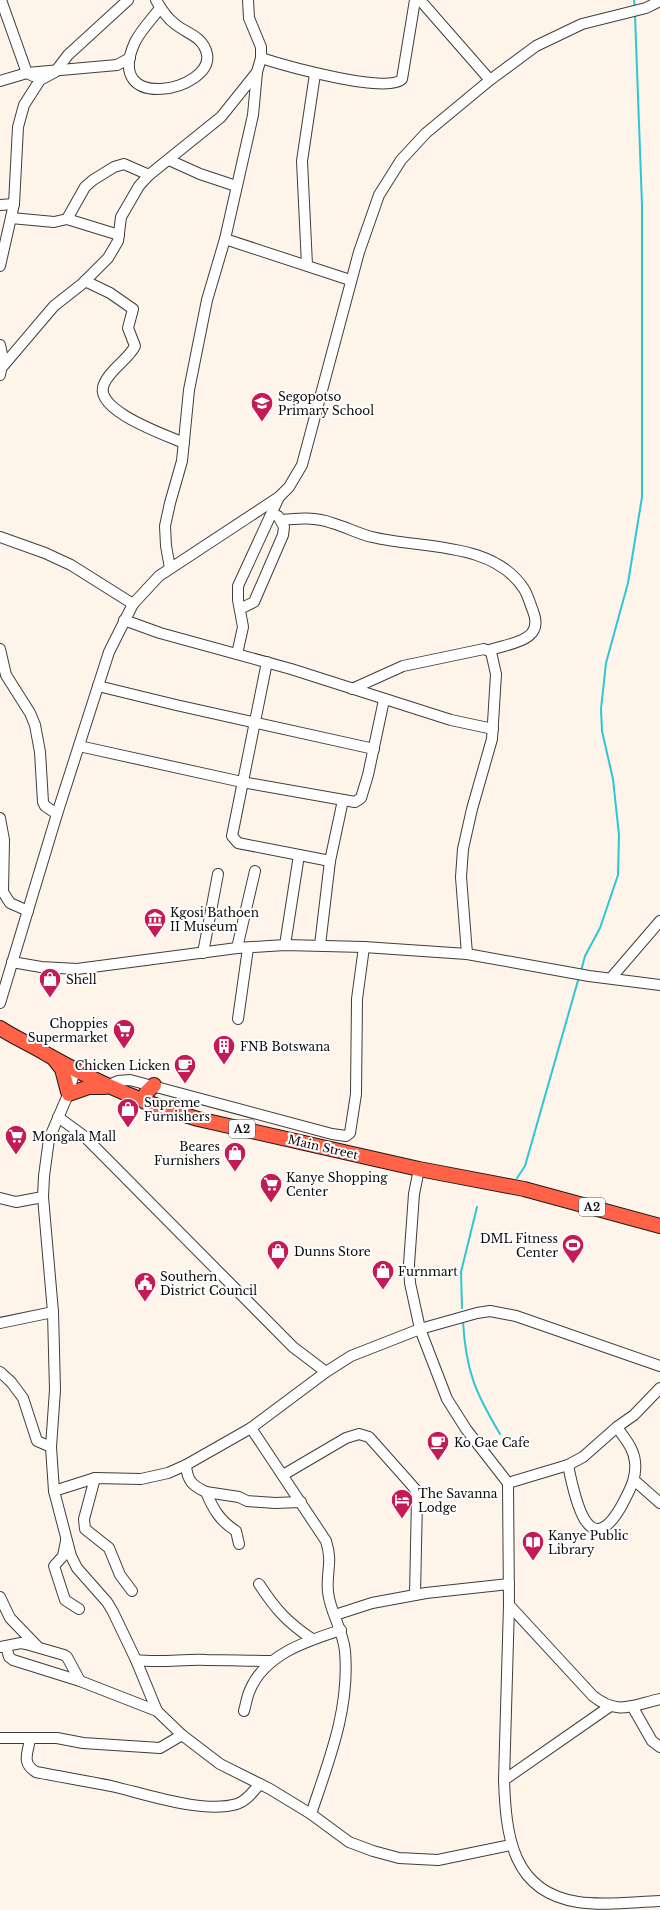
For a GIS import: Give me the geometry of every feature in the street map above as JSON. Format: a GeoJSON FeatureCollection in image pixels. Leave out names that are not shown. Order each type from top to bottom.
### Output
{"type":"FeatureCollection","features":[{"type":"Feature","properties":{"kind":"highway","name":"Main Street"},"geometry":{"type":"LineString","coordinates":[[0,1028],[79,1073],[146,1102],[198,1119],[419,1170],[524,1189],[660,1226]]}},
{"type":"Feature","properties":{"kind":"highway"},"geometry":{"type":"LineString","coordinates":[[55,1060],[62,1069],[68,1095],[89,1087],[110,1087]]}},
{"type":"Feature","properties":{"kind":"highway"},"geometry":{"type":"LineString","coordinates":[[146,1102],[146,1093],[154,1085]]}},
{"type":"Feature","properties":{"kind":"street"},"geometry":{"type":"LineString","coordinates":[[1,0],[27,73],[40,80]]}},
{"type":"Feature","properties":{"kind":"street"},"geometry":{"type":"LineString","coordinates":[[0,266],[2,249],[14,204],[20,116],[24,105],[40,80],[55,72],[68,56],[128,0]]}},
{"type":"Feature","properties":{"kind":"street"},"geometry":{"type":"LineString","coordinates":[[170,568],[166,546],[165,526],[182,461],[189,390],[207,300],[225,239],[253,115],[256,72],[261,58],[261,47],[249,18],[248,0]]}},
{"type":"Feature","properties":{"kind":"street"},"geometry":{"type":"LineString","coordinates":[[261,58],[315,74],[394,84],[402,79],[415,0]]}},
{"type":"Feature","properties":{"kind":"street"},"geometry":{"type":"LineString","coordinates":[[420,0],[490,80]]}},
{"type":"Feature","properties":{"kind":"street"},"geometry":{"type":"LineString","coordinates":[[0,1003],[57,814],[109,652],[124,620],[133,604],[160,576],[278,497],[289,486],[302,465],[332,358],[350,280],[380,195],[401,160],[426,133],[490,80],[536,46],[554,36],[595,20],[646,8],[660,2]]}},
{"type":"Feature","properties":{"kind":"street"},"geometry":{"type":"LineString","coordinates":[[158,4],[175,25],[193,34],[201,41],[207,54],[207,64],[205,68],[195,76],[165,90],[148,89],[137,85],[130,73],[130,58],[135,42],[158,4]]}},
{"type":"Feature","properties":{"kind":"street"},"geometry":{"type":"LineString","coordinates":[[0,22],[11,30]]}},
{"type":"Feature","properties":{"kind":"street"},"geometry":{"type":"LineString","coordinates":[[0,80],[27,73],[55,72],[117,65],[130,58]]}},
{"type":"Feature","properties":{"kind":"street"},"geometry":{"type":"LineString","coordinates":[[1,371],[54,306],[84,281],[108,258],[116,247],[120,235],[121,217],[139,186],[149,175],[221,117],[256,72]]}},
{"type":"Feature","properties":{"kind":"street"},"geometry":{"type":"LineString","coordinates":[[307,264],[302,161],[315,74]]}},
{"type":"Feature","properties":{"kind":"street"},"geometry":{"type":"LineString","coordinates":[[168,160],[200,174],[236,186]]}},
{"type":"Feature","properties":{"kind":"street"},"geometry":{"type":"LineString","coordinates":[[67,219],[85,187],[110,169],[124,164],[149,175]]}},
{"type":"Feature","properties":{"kind":"street"},"geometry":{"type":"LineString","coordinates":[[0,205],[14,204]]}},
{"type":"Feature","properties":{"kind":"street"},"geometry":{"type":"LineString","coordinates":[[11,218],[54,222],[67,219],[120,235]]}},
{"type":"Feature","properties":{"kind":"street"},"geometry":{"type":"LineString","coordinates":[[225,239],[307,264],[350,280]]}},
{"type":"Feature","properties":{"kind":"street"},"geometry":{"type":"LineString","coordinates":[[84,281],[110,293],[133,309],[128,328],[135,346],[106,379],[102,392],[103,397],[132,420],[184,443]]}},
{"type":"Feature","properties":{"kind":"street"},"geometry":{"type":"LineString","coordinates":[[0,345],[3,359],[1,371]]}},
{"type":"Feature","properties":{"kind":"street"},"geometry":{"type":"LineString","coordinates":[[237,654],[243,627],[238,586],[274,509],[278,497]]}},
{"type":"Feature","properties":{"kind":"street"},"geometry":{"type":"LineString","coordinates":[[240,609],[254,602],[283,535],[284,528],[274,509]]}},
{"type":"Feature","properties":{"kind":"street"},"geometry":{"type":"LineString","coordinates":[[281,520],[306,518],[330,522],[372,537],[465,552],[490,560],[511,575],[524,589],[536,620],[535,631],[528,638],[490,650],[484,649],[403,666],[352,689]]}},
{"type":"Feature","properties":{"kind":"street"},"geometry":{"type":"LineString","coordinates":[[0,538],[45,553],[71,565],[133,604]]}},
{"type":"Feature","properties":{"kind":"street"},"geometry":{"type":"LineString","coordinates":[[124,620],[160,633],[267,662],[451,720],[493,729]]}},
{"type":"Feature","properties":{"kind":"street"},"geometry":{"type":"LineString","coordinates":[[0,649],[6,675],[30,713],[34,725],[40,752],[43,802],[45,806],[57,814]]}},
{"type":"Feature","properties":{"kind":"street"},"geometry":{"type":"LineString","coordinates":[[467,954],[461,877],[463,849],[472,808],[491,745],[496,674],[490,650]]}},
{"type":"Feature","properties":{"kind":"street"},"geometry":{"type":"LineString","coordinates":[[267,662],[232,833],[235,842],[330,861]]}},
{"type":"Feature","properties":{"kind":"street"},"geometry":{"type":"LineString","coordinates":[[98,686],[254,723],[374,749]]}},
{"type":"Feature","properties":{"kind":"street"},"geometry":{"type":"LineString","coordinates":[[79,746],[242,782],[355,802],[361,798],[374,749],[384,700]]}},
{"type":"Feature","properties":{"kind":"street"},"geometry":{"type":"LineString","coordinates":[[320,945],[330,861],[343,800]]}},
{"type":"Feature","properties":{"kind":"street"},"geometry":{"type":"LineString","coordinates":[[0,818],[4,840],[2,892],[10,903],[28,911]]}},
{"type":"Feature","properties":{"kind":"street"},"geometry":{"type":"LineString","coordinates":[[285,945],[299,855]]}},
{"type":"Feature","properties":{"kind":"street"},"geometry":{"type":"LineString","coordinates":[[238,1019],[242,948],[255,871]]}},
{"type":"Feature","properties":{"kind":"street"},"geometry":{"type":"LineString","coordinates":[[203,953],[218,874]]}},
{"type":"Feature","properties":{"kind":"street"},"geometry":{"type":"LineString","coordinates":[[611,978],[660,921]]}},
{"type":"Feature","properties":{"kind":"street"},"geometry":{"type":"LineString","coordinates":[[12,962],[41,967],[77,969],[242,948],[285,945],[320,945],[467,954],[588,976],[660,985]]}},
{"type":"Feature","properties":{"kind":"street"},"geometry":{"type":"LineString","coordinates":[[110,1087],[118,1081],[130,1080],[154,1085],[324,1132],[346,1136],[350,1133],[356,1094],[356,1019],[364,947]]}},
{"type":"Feature","properties":{"kind":"street"},"geometry":{"type":"LineString","coordinates":[[79,1073],[49,1139],[46,1155],[43,1197],[53,1312],[55,1390],[51,1447],[54,1491],[66,1539],[77,1568],[107,1602],[136,1660],[157,1711]]}},
{"type":"Feature","properties":{"kind":"street"},"geometry":{"type":"LineString","coordinates":[[58,1117],[84,1136],[293,1347],[326,1372]]}},
{"type":"Feature","properties":{"kind":"street"},"geometry":{"type":"LineString","coordinates":[[419,1170],[414,1194],[409,1264],[410,1283],[420,1329],[447,1399],[466,1429],[508,1483],[509,1605],[504,1780],[505,1803],[512,1845],[522,1868],[531,1882],[544,1891],[562,1898],[596,1903],[660,1901]]}},
{"type":"Feature","properties":{"kind":"street"},"geometry":{"type":"LineString","coordinates":[[0,1198],[16,1202],[43,1197]]}},
{"type":"Feature","properties":{"kind":"street"},"geometry":{"type":"LineString","coordinates":[[54,1491],[94,1478],[147,1478],[168,1473],[186,1465],[251,1428],[326,1372],[351,1356],[420,1329],[476,1313],[490,1311],[516,1316],[660,1366]]}},
{"type":"Feature","properties":{"kind":"street"},"geometry":{"type":"LineString","coordinates":[[0,1323],[53,1312]]}},
{"type":"Feature","properties":{"kind":"street"},"geometry":{"type":"LineString","coordinates":[[0,1372],[11,1382],[23,1398],[37,1441],[51,1447]]}},
{"type":"Feature","properties":{"kind":"street"},"geometry":{"type":"LineString","coordinates":[[508,1483],[568,1465],[583,1457],[617,1427],[634,1415],[660,1388]]}},
{"type":"Feature","properties":{"kind":"street"},"geometry":{"type":"LineString","coordinates":[[568,1465],[576,1505],[587,1523],[594,1528],[601,1529],[611,1523],[634,1480],[635,1461],[632,1448],[617,1427]]}},
{"type":"Feature","properties":{"kind":"street"},"geometry":{"type":"LineString","coordinates":[[251,1428],[326,1541],[330,1554],[328,1593],[345,1649],[345,1701],[337,1734],[311,1814]]}},
{"type":"Feature","properties":{"kind":"street"},"geometry":{"type":"LineString","coordinates":[[283,1475],[346,1438],[359,1434],[369,1437],[415,1489],[418,1498],[415,1595]]}},
{"type":"Feature","properties":{"kind":"street"},"geometry":{"type":"LineString","coordinates":[[186,1465],[187,1477],[195,1487],[206,1492],[239,1497],[247,1502],[301,1502]]}},
{"type":"Feature","properties":{"kind":"street"},"geometry":{"type":"LineString","coordinates":[[94,1478],[84,1519],[85,1529],[109,1548],[120,1575],[132,1591]]}},
{"type":"Feature","properties":{"kind":"street"},"geometry":{"type":"LineString","coordinates":[[634,1480],[660,1503]]}},
{"type":"Feature","properties":{"kind":"street"},"geometry":{"type":"LineString","coordinates":[[206,1492],[212,1506],[224,1523],[236,1531],[239,1544]]}},
{"type":"Feature","properties":{"kind":"street"},"geometry":{"type":"LineString","coordinates":[[66,1539],[63,1556],[54,1566],[65,1600],[79,1609]]}},
{"type":"Feature","properties":{"kind":"street"},"geometry":{"type":"LineString","coordinates":[[259,1584],[273,1605],[290,1623],[312,1639]]}},
{"type":"Feature","properties":{"kind":"street"},"geometry":{"type":"LineString","coordinates":[[335,1615],[372,1603],[415,1595],[509,1584]]}},
{"type":"Feature","properties":{"kind":"street"},"geometry":{"type":"LineString","coordinates":[[0,1597],[10,1618],[37,1646]]}},
{"type":"Feature","properties":{"kind":"street"},"geometry":{"type":"LineString","coordinates":[[509,1605],[593,1696],[608,1707]]}},
{"type":"Feature","properties":{"kind":"street"},"geometry":{"type":"LineString","coordinates":[[0,1614],[10,1618]]}},
{"type":"Feature","properties":{"kind":"street"},"geometry":{"type":"LineString","coordinates":[[244,1711],[250,1690],[258,1675],[272,1661],[312,1639],[340,1630]]}},
{"type":"Feature","properties":{"kind":"street"},"geometry":{"type":"LineString","coordinates":[[80,1681],[67,1657],[37,1646],[21,1643],[3,1646],[9,1657],[13,1660],[80,1681],[157,1711],[182,1735],[220,1764],[260,1784],[311,1814],[348,1842],[399,1858],[438,1860],[512,1845]]}},
{"type":"Feature","properties":{"kind":"street"},"geometry":{"type":"LineString","coordinates":[[136,1660],[157,1662],[206,1660],[247,1662],[272,1661]]}},
{"type":"Feature","properties":{"kind":"street"},"geometry":{"type":"LineString","coordinates":[[504,1780],[608,1707],[632,1706],[660,1699]]}},
{"type":"Feature","properties":{"kind":"street"},"geometry":{"type":"LineString","coordinates":[[632,1706],[652,1741],[660,1747]]}},
{"type":"Feature","properties":{"kind":"street"},"geometry":{"type":"LineString","coordinates":[[0,1738],[57,1738],[83,1743],[160,1748],[182,1735]]}},
{"type":"Feature","properties":{"kind":"street"},"geometry":{"type":"LineString","coordinates":[[30,1739],[26,1762],[29,1768],[36,1772],[102,1784],[201,1806],[218,1807],[238,1804],[248,1797],[260,1784]]}},
{"type":"Feature","properties":{"kind":"waterway"},"geometry":{"type":"LineString","coordinates":[[634,0],[635,7]]}},
{"type":"Feature","properties":{"kind":"waterway"},"geometry":{"type":"LineString","coordinates":[[581,971],[585,956],[600,928],[618,875],[619,835],[613,779],[602,731],[601,709],[606,663],[628,583],[642,497],[642,205],[635,15]]}},
{"type":"Feature","properties":{"kind":"waterway"},"geometry":{"type":"LineString","coordinates":[[517,1178],[525,1166],[579,977]]}},
{"type":"Feature","properties":{"kind":"waterway"},"geometry":{"type":"LineString","coordinates":[[462,1308],[461,1272],[477,1207]]}},
{"type":"Feature","properties":{"kind":"waterway"},"geometry":{"type":"LineString","coordinates":[[463,1322],[464,1339],[473,1381],[484,1406],[500,1434]]}},
{"type":"Feature","properties":{"kind":"place","name":"Segopotso Primary School"},"geometry":{"type":"Point","coordinates":[262,422]}},
{"type":"Feature","properties":{"kind":"place","name":"Kgosi Bathoen II Museum"},"geometry":{"type":"Point","coordinates":[155,938]}},
{"type":"Feature","properties":{"kind":"place","name":"Shell"},"geometry":{"type":"Point","coordinates":[50,998]}},
{"type":"Feature","properties":{"kind":"place","name":"Choppies Supermarket"},"geometry":{"type":"Point","coordinates":[124,1050]}},
{"type":"Feature","properties":{"kind":"place","name":"FNB Botswana"},"geometry":{"type":"Point","coordinates":[224,1066]}},
{"type":"Feature","properties":{"kind":"place","name":"Chicken Licken"},"geometry":{"type":"Point","coordinates":[185,1084]}},
{"type":"Feature","properties":{"kind":"place","name":"Supreme Furnishers"},"geometry":{"type":"Point","coordinates":[128,1128]}},
{"type":"Feature","properties":{"kind":"place","name":"Mongala Mall"},"geometry":{"type":"Point","coordinates":[16,1156]}},
{"type":"Feature","properties":{"kind":"place","name":"Beares Furnishers"},"geometry":{"type":"Point","coordinates":[235,1172]}},
{"type":"Feature","properties":{"kind":"place","name":"Kanye Shopping Center"},"geometry":{"type":"Point","coordinates":[271,1204]}},
{"type":"Feature","properties":{"kind":"place","name":"DML Fitness Center"},"geometry":{"type":"Point","coordinates":[573,1264]}},
{"type":"Feature","properties":{"kind":"place","name":"Dunns Store"},"geometry":{"type":"Point","coordinates":[278,1270]}},
{"type":"Feature","properties":{"kind":"place","name":"Furnmart"},"geometry":{"type":"Point","coordinates":[383,1290]}},
{"type":"Feature","properties":{"kind":"place","name":"Southern District Council"},"geometry":{"type":"Point","coordinates":[145,1302]}},
{"type":"Feature","properties":{"kind":"place","name":"Ko Gae Cafe"},"geometry":{"type":"Point","coordinates":[438,1462]}},
{"type":"Feature","properties":{"kind":"place","name":"The Savanna Lodge"},"geometry":{"type":"Point","coordinates":[402,1520]}},
{"type":"Feature","properties":{"kind":"place","name":"Kanye Public Library"},"geometry":{"type":"Point","coordinates":[533,1562]}}]}
